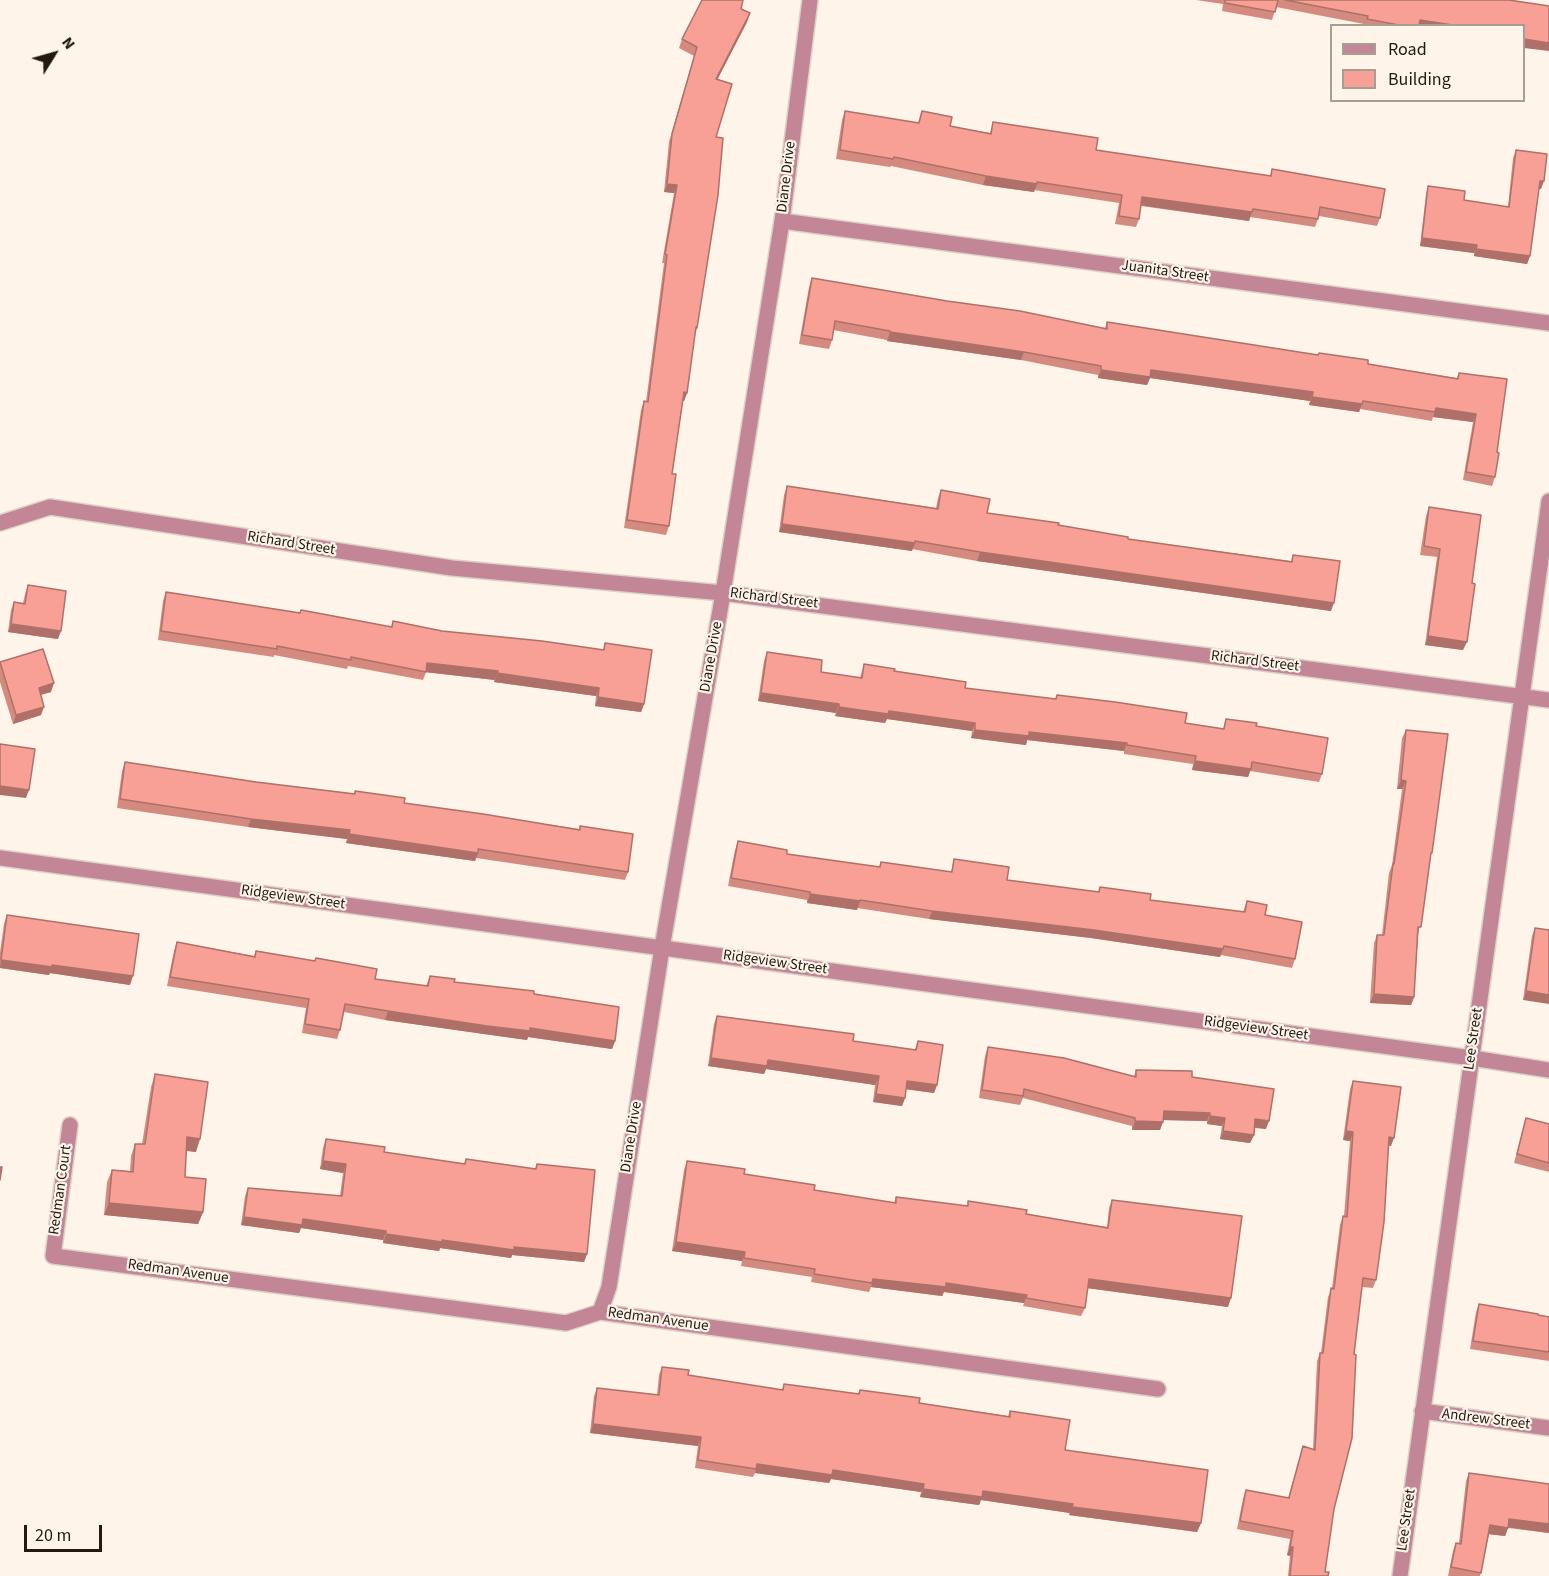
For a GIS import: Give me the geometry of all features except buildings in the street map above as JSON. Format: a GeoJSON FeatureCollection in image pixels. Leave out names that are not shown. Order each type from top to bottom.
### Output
{"type":"FeatureCollection","features":[{"type":"Feature","properties":{"kind":"street","name":"Diane Drive"},"geometry":{"type":"LineString","coordinates":[[600,1312],[609,1287],[662,948],[723,593],[782,221],[810,0]]}},
{"type":"Feature","properties":{"kind":"street","name":"Juanita Street"},"geometry":{"type":"LineString","coordinates":[[782,221],[1549,323]]}},
{"type":"Feature","properties":{"kind":"street","name":"Lee Street"},"geometry":{"type":"LineString","coordinates":[[1400,1576],[1549,501]]}},
{"type":"Feature","properties":{"kind":"street","name":"Richard Street"},"geometry":{"type":"LineString","coordinates":[[0,523],[50,507],[452,568],[723,593],[1549,700]]}},
{"type":"Feature","properties":{"kind":"street","name":"Ridgeview Street"},"geometry":{"type":"LineString","coordinates":[[0,858],[1549,1070]]}},
{"type":"Feature","properties":{"kind":"street","name":"Redman Court"},"geometry":{"type":"LineString","coordinates":[[53,1256],[70,1125]]}},
{"type":"Feature","properties":{"kind":"street","name":"Redman Avenue"},"geometry":{"type":"LineString","coordinates":[[53,1256],[567,1323],[600,1312],[1158,1389]]}},
{"type":"Feature","properties":{"kind":"street","name":"Andrew Street"},"geometry":{"type":"LineString","coordinates":[[1422,1412],[1549,1428]]}}]}
